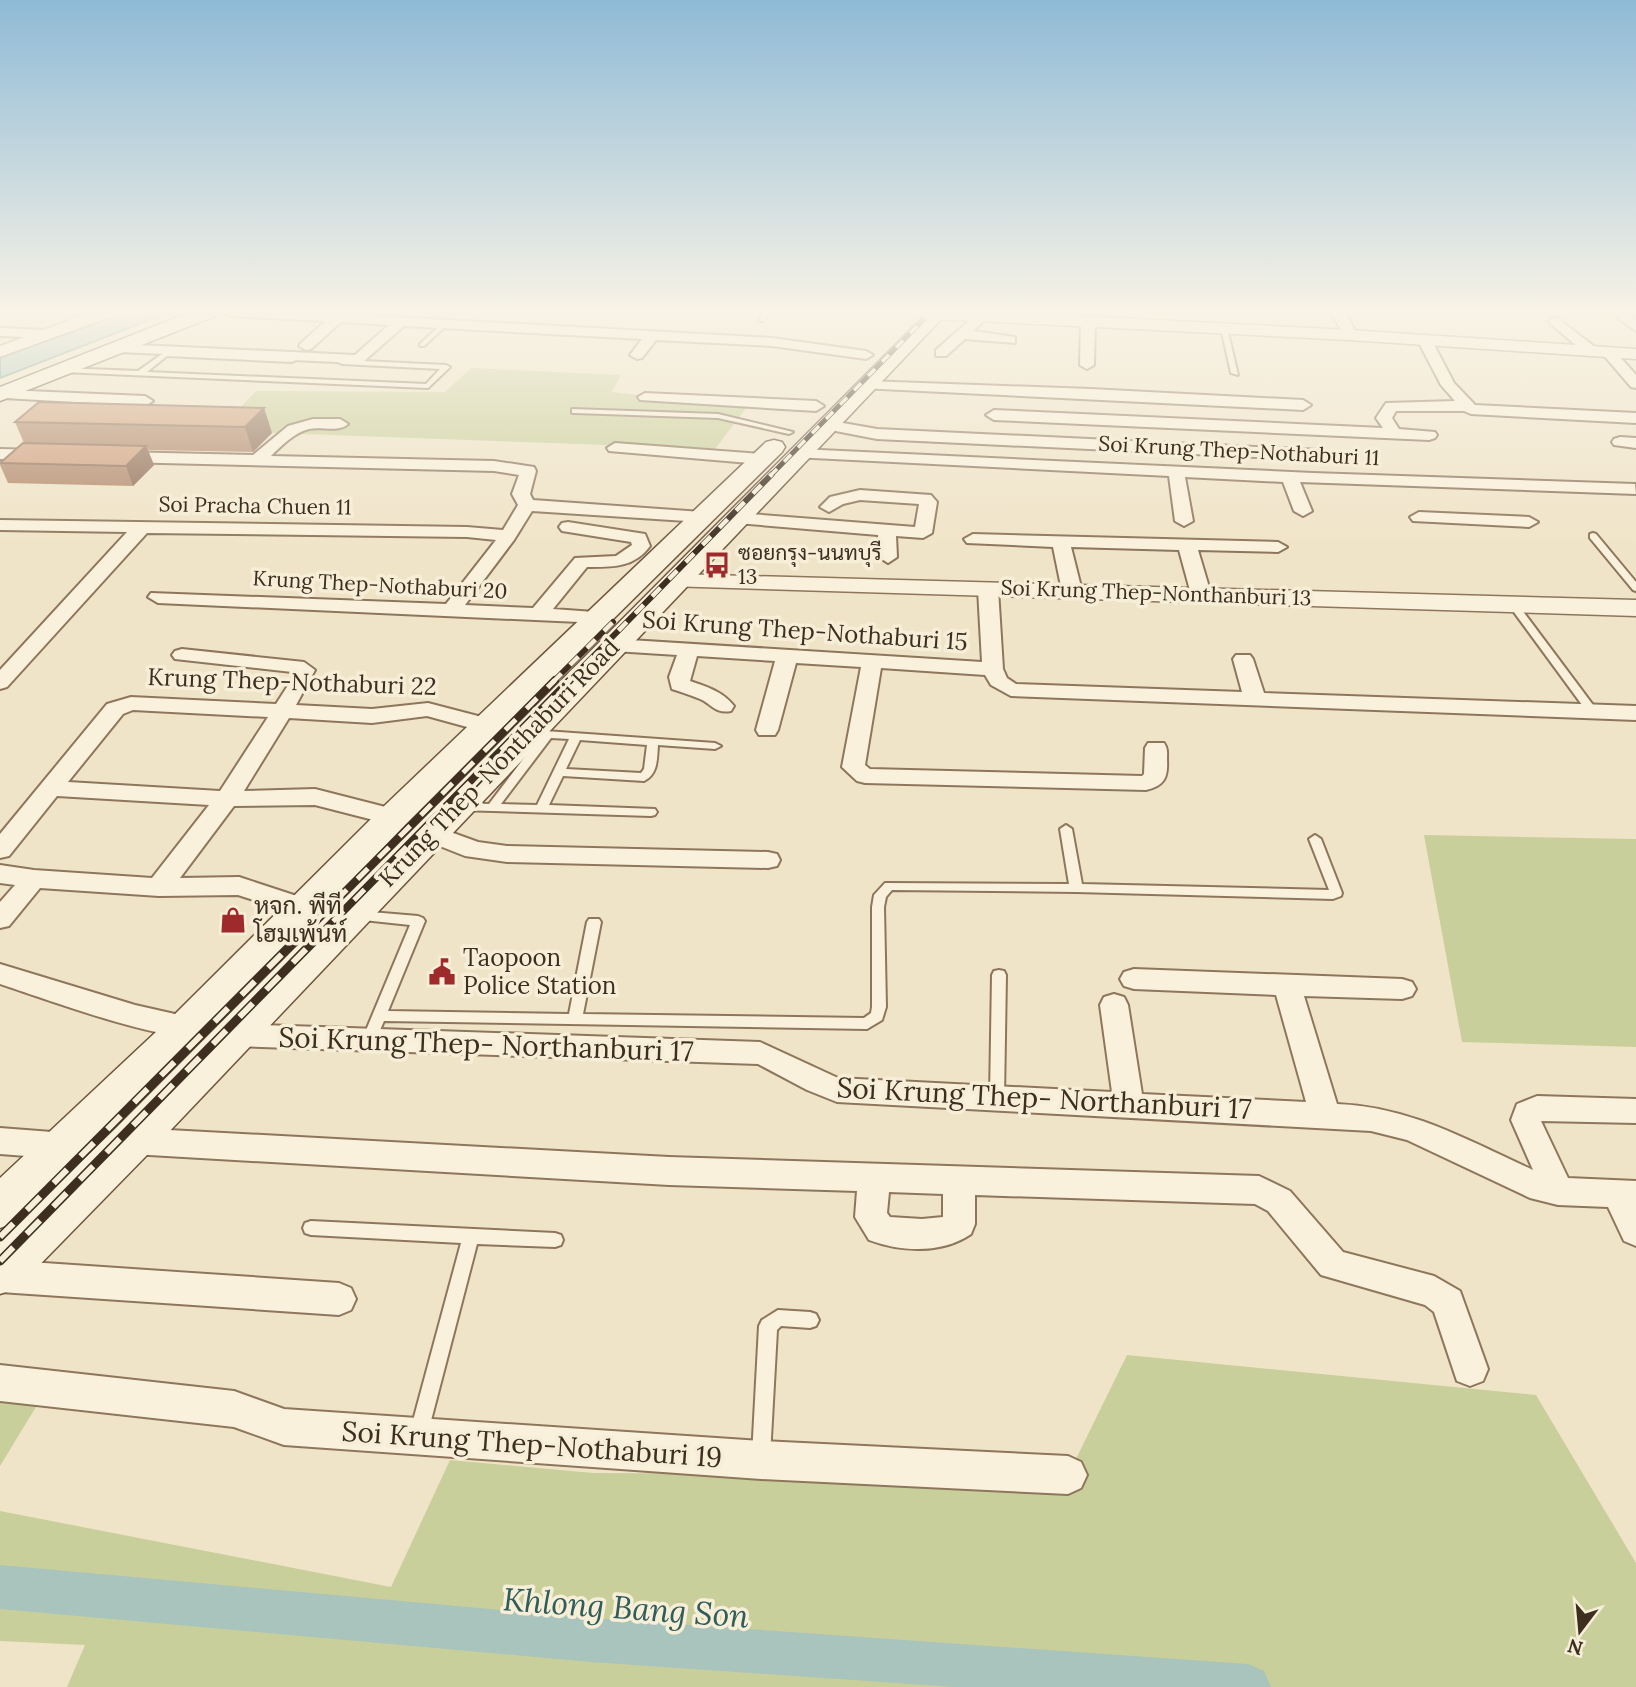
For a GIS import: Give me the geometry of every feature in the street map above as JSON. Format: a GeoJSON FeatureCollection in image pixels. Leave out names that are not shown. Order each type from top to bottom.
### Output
{"type":"FeatureCollection","features":[{"type":"Feature","properties":{"kind":"main road","name":"Krung Thep-Nonthaburi Road"},"geometry":{"type":"LineString","coordinates":[[0,1208],[187,1027],[393,817],[489,726],[607,631],[660,578],[737,518],[794,443],[846,391]]}},
{"type":"Feature","properties":{"kind":"main road","name":"Krung Thep-Nonthaburi Road"},"geometry":{"type":"LineString","coordinates":[[660,578],[702,517],[761,459],[794,443]]}},
{"type":"Feature","properties":{"kind":"main road","name":"Krung Thep-Nonthaburi Road"},"geometry":{"type":"LineString","coordinates":[[0,1274],[431,834],[538,733],[607,631]]}},
{"type":"Feature","properties":{"kind":"main road"},"geometry":{"type":"LineString","coordinates":[[187,1027],[235,1035]]}},
{"type":"Feature","properties":{"kind":"street"},"geometry":{"type":"LineString","coordinates":[[1069,391],[1303,405]]}},
{"type":"Feature","properties":{"kind":"street"},"geometry":{"type":"LineString","coordinates":[[1453,391],[1473,410],[1636,418]]}},
{"type":"Feature","properties":{"kind":"street"},"geometry":{"type":"LineString","coordinates":[[1091,393],[1095,419]]}},
{"type":"Feature","properties":{"kind":"street"},"geometry":{"type":"LineString","coordinates":[[2,394],[145,401]]}},
{"type":"Feature","properties":{"kind":"street"},"geometry":{"type":"LineString","coordinates":[[645,397],[821,416],[877,434],[1038,433],[1321,455]]}},
{"type":"Feature","properties":{"kind":"street"},"geometry":{"type":"LineString","coordinates":[[1394,434],[1384,418],[1391,406],[1462,400],[1552,401]]}},
{"type":"Feature","properties":{"kind":"street"},"geometry":{"type":"LineString","coordinates":[[994,415],[1429,435]]}},
{"type":"Feature","properties":{"kind":"street"},"geometry":{"type":"LineString","coordinates":[[258,460],[287,430],[320,422],[340,424]]}},
{"type":"Feature","properties":{"kind":"street"},"geometry":{"type":"LineString","coordinates":[[1224,432],[1232,450]]}},
{"type":"Feature","properties":{"kind":"street","name":"Soi Krung Thep-Nothaburi 11"},"geometry":{"type":"LineString","coordinates":[[794,443],[1290,477],[1413,505],[1635,490]]}},
{"type":"Feature","properties":{"kind":"street"},"geometry":{"type":"LineString","coordinates":[[615,447],[761,459]]}},
{"type":"Feature","properties":{"kind":"street"},"geometry":{"type":"LineString","coordinates":[[0,454],[54,455]]}},
{"type":"Feature","properties":{"kind":"street"},"geometry":{"type":"LineString","coordinates":[[108,456],[515,468],[528,471],[521,494],[527,505]]}},
{"type":"Feature","properties":{"kind":"street"},"geometry":{"type":"LineString","coordinates":[[1176,471],[1184,521]]}},
{"type":"Feature","properties":{"kind":"street"},"geometry":{"type":"LineString","coordinates":[[1290,477],[1303,511]]}},
{"type":"Feature","properties":{"kind":"street"},"geometry":{"type":"LineString","coordinates":[[737,518],[923,533],[928,502],[925,499],[849,495],[834,499],[829,507]]}},
{"type":"Feature","properties":{"kind":"street"},"geometry":{"type":"LineString","coordinates":[[527,505],[702,517]]}},
{"type":"Feature","properties":{"kind":"street"},"geometry":{"type":"LineString","coordinates":[[451,611],[508,536],[527,505]]}},
{"type":"Feature","properties":{"kind":"street"},"geometry":{"type":"LineString","coordinates":[[1413,505],[1529,522]]}},
{"type":"Feature","properties":{"kind":"street"},"geometry":{"type":"LineString","coordinates":[[0,683],[142,527]]}},
{"type":"Feature","properties":{"kind":"street","name":"Soi Pracha Chuen 11"},"geometry":{"type":"LineString","coordinates":[[3,528],[142,527],[453,532],[508,536]]}},
{"type":"Feature","properties":{"kind":"street"},"geometry":{"type":"LineString","coordinates":[[538,615],[582,562],[620,562],[632,557],[641,545],[639,538],[568,527]]}},
{"type":"Feature","properties":{"kind":"street"},"geometry":{"type":"LineString","coordinates":[[887,530],[888,557]]}},
{"type":"Feature","properties":{"kind":"street"},"geometry":{"type":"LineString","coordinates":[[973,539],[1278,547]]}},
{"type":"Feature","properties":{"kind":"street"},"geometry":{"type":"LineString","coordinates":[[1061,541],[1072,591]]}},
{"type":"Feature","properties":{"kind":"street"},"geometry":{"type":"LineString","coordinates":[[1187,545],[1201,594]]}},
{"type":"Feature","properties":{"kind":"street","name":"Soi Krung Thep-Nonthanburi 13"},"geometry":{"type":"LineString","coordinates":[[660,578],[1636,608]]}},
{"type":"Feature","properties":{"kind":"street"},"geometry":{"type":"LineString","coordinates":[[988,589],[993,669],[998,681],[1010,690],[1636,713]]}},
{"type":"Feature","properties":{"kind":"street","name":"Krung Thep-Nothaburi 20"},"geometry":{"type":"LineString","coordinates":[[158,597],[538,615],[607,631]]}},
{"type":"Feature","properties":{"kind":"street","name":"Soi Krung Thep-Nothaburi 15"},"geometry":{"type":"LineString","coordinates":[[607,631],[689,650],[993,669]]}},
{"type":"Feature","properties":{"kind":"street"},"geometry":{"type":"LineString","coordinates":[[689,650],[679,677],[679,685],[710,695],[723,706]]}},
{"type":"Feature","properties":{"kind":"street"},"geometry":{"type":"LineString","coordinates":[[159,887],[227,799],[305,670],[297,666],[182,655]]}},
{"type":"Feature","properties":{"kind":"street"},"geometry":{"type":"LineString","coordinates":[[767,730],[787,656]]}},
{"type":"Feature","properties":{"kind":"street"},"geometry":{"type":"LineString","coordinates":[[1243,659],[1255,699]]}},
{"type":"Feature","properties":{"kind":"street"},"geometry":{"type":"LineString","coordinates":[[872,661],[853,767],[865,776],[1146,783],[1156,777],[1156,748]]}},
{"type":"Feature","properties":{"kind":"street","name":"Krung Thep-Nothaburi 22"},"geometry":{"type":"LineString","coordinates":[[0,850],[115,709],[131,703],[372,716],[428,709],[489,726]]}},
{"type":"Feature","properties":{"kind":"street"},"geometry":{"type":"LineString","coordinates":[[52,788],[227,799],[315,797],[393,817]]}},
{"type":"Feature","properties":{"kind":"street"},"geometry":{"type":"LineString","coordinates":[[431,834],[474,850],[507,854],[768,860]]}},
{"type":"Feature","properties":{"kind":"street"},"geometry":{"type":"LineString","coordinates":[[1,875],[159,887],[239,886],[303,907]]}},
{"type":"Feature","properties":{"kind":"street"},"geometry":{"type":"LineString","coordinates":[[0,919],[34,879]]}},
{"type":"Feature","properties":{"kind":"street"},"geometry":{"type":"LineString","coordinates":[[0,974],[135,1016],[187,1027]]}},
{"type":"Feature","properties":{"kind":"street"},"geometry":{"type":"LineString","coordinates":[[1134,979],[1402,989]]}},
{"type":"Feature","properties":{"kind":"street"},"geometry":{"type":"LineString","coordinates":[[1287,986],[1325,1114]]}},
{"type":"Feature","properties":{"kind":"street"},"geometry":{"type":"LineString","coordinates":[[1114,1005],[1129,1105]]}},
{"type":"Feature","properties":{"kind":"street","name":"Soi Krung Thep- Northanburi 17"},"geometry":{"type":"LineString","coordinates":[[235,1035],[374,1028],[760,1053],[796,1068],[817,1084],[837,1090],[1371,1118],[1414,1129],[1509,1176],[1558,1191],[1627,1194]]}},
{"type":"Feature","properties":{"kind":"street"},"geometry":{"type":"LineString","coordinates":[[1558,1191],[1526,1120],[1528,1113],[1537,1108],[1636,1111]]}},
{"type":"Feature","properties":{"kind":"street"},"geometry":{"type":"LineString","coordinates":[[0,1141],[65,1146]]}},
{"type":"Feature","properties":{"kind":"street"},"geometry":{"type":"LineString","coordinates":[[132,1141],[669,1171],[1259,1190],[1279,1200],[1333,1264],[1434,1292],[1448,1302],[1471,1368]]}},
{"type":"Feature","properties":{"kind":"street"},"geometry":{"type":"LineString","coordinates":[[874,1177],[871,1217],[881,1230],[902,1233],[934,1233],[955,1228],[959,1224],[959,1180]]}},
{"type":"Feature","properties":{"kind":"street"},"geometry":{"type":"LineString","coordinates":[[1627,1194],[1636,1231]]}},
{"type":"Feature","properties":{"kind":"street"},"geometry":{"type":"LineString","coordinates":[[0,1274],[339,1299]]}},
{"type":"Feature","properties":{"kind":"street","name":"Soi Krung Thep-Nothaburi 19"},"geometry":{"type":"LineString","coordinates":[[0,1383],[234,1409],[284,1427],[761,1460],[1068,1475]]}},
{"type":"Feature","properties":{"kind":"lane"},"geometry":{"type":"LineString","coordinates":[[575,411],[718,416],[794,443]]}},
{"type":"Feature","properties":{"kind":"lane"},"geometry":{"type":"LineString","coordinates":[[1593,536],[1636,588]]}},
{"type":"Feature","properties":{"kind":"lane"},"geometry":{"type":"LineString","coordinates":[[1513,604],[1592,712]]}},
{"type":"Feature","properties":{"kind":"lane"},"geometry":{"type":"LineString","coordinates":[[492,808],[538,733],[715,746]]}},
{"type":"Feature","properties":{"kind":"lane"},"geometry":{"type":"LineString","coordinates":[[541,809],[576,736]]}},
{"type":"Feature","properties":{"kind":"lane"},"geometry":{"type":"LineString","coordinates":[[559,772],[645,777],[650,769],[653,742]]}},
{"type":"Feature","properties":{"kind":"lane"},"geometry":{"type":"LineString","coordinates":[[458,807],[651,812]]}},
{"type":"Feature","properties":{"kind":"lane"},"geometry":{"type":"LineString","coordinates":[[1066,829],[1076,888]]}},
{"type":"Feature","properties":{"kind":"lane"},"geometry":{"type":"LineString","coordinates":[[351,916],[418,921],[374,1028],[575,1019],[867,1024],[877,1016],[879,1007],[878,908],[880,895],[888,886],[1333,895],[1336,893],[1334,882],[1315,839]]}},
{"type":"Feature","properties":{"kind":"lane"},"geometry":{"type":"LineString","coordinates":[[575,1019],[594,922]]}},
{"type":"Feature","properties":{"kind":"lane"},"geometry":{"type":"LineString","coordinates":[[997,1097],[999,975]]}},
{"type":"Feature","properties":{"kind":"lane"},"geometry":{"type":"LineString","coordinates":[[311,1228],[555,1240]]}},
{"type":"Feature","properties":{"kind":"lane"},"geometry":{"type":"LineString","coordinates":[[418,1436],[471,1236]]}},
{"type":"Feature","properties":{"kind":"lane"},"geometry":{"type":"LineString","coordinates":[[761,1460],[768,1326],[778,1318],[810,1320]]}},
{"type":"Feature","properties":{"kind":"green space"},"geometry":{"type":"Polygon","coordinates":[[[256,391],[613,391],[747,407],[715,449],[217,431],[256,391]]]}},
{"type":"Feature","properties":{"kind":"green space"},"geometry":{"type":"Polygon","coordinates":[[[1424,835],[1636,839],[1636,1047],[1462,1042],[1424,835]]]}},
{"type":"Feature","properties":{"kind":"green space"},"geometry":{"type":"Polygon","coordinates":[[[1127,1355],[1536,1395],[1636,1563],[1636,1687],[67,1687],[85,1645],[0,1641],[0,1511],[391,1587],[450,1460],[593,1473],[1068,1475],[1127,1355]]]}},
{"type":"Feature","properties":{"kind":"green space"},"geometry":{"type":"Polygon","coordinates":[[[0,1398],[39,1402],[0,1466],[0,1398]]]}},
{"type":"Feature","properties":{"kind":"building"},"geometry":{"type":"Polygon","coordinates":[[[39,402],[264,408],[245,427],[15,422],[39,402]]]}},
{"type":"Feature","properties":{"kind":"building"},"geometry":{"type":"Polygon","coordinates":[[[23,443],[146,446],[126,466],[0,463],[23,443]]]}},
{"type":"Feature","properties":{"kind":"waterway","name":"Khlong Bang Son"},"geometry":{"type":"LineString","coordinates":[[0,1587],[591,1640],[1248,1687]]}},
{"type":"Feature","properties":{"kind":"railway"},"geometry":{"type":"LineString","coordinates":[[770,476],[854,391]]}},
{"type":"Feature","properties":{"kind":"railway"},"geometry":{"type":"LineString","coordinates":[[568,682],[772,474]]}},
{"type":"Feature","properties":{"kind":"railway"},"geometry":{"type":"LineString","coordinates":[[555,680],[613,622]]}},
{"type":"Feature","properties":{"kind":"railway"},"geometry":{"type":"LineString","coordinates":[[294,943],[555,680]]}},
{"type":"Feature","properties":{"kind":"railway"},"geometry":{"type":"LineString","coordinates":[[312,943],[570,680]]}},
{"type":"Feature","properties":{"kind":"railway"},"geometry":{"type":"LineString","coordinates":[[0,1237],[295,941]]}},
{"type":"Feature","properties":{"kind":"railway"},"geometry":{"type":"LineString","coordinates":[[0,1261],[314,941]]}},
{"type":"Feature","properties":{"kind":"place","name":"ซอยกรุง-นนทบุรี 13"},"geometry":{"type":"Point","coordinates":[717,565]}},
{"type":"Feature","properties":{"kind":"place","name":"หจก. พีที โฮมเพ้นท์"},"geometry":{"type":"Point","coordinates":[233,920]}},
{"type":"Feature","properties":{"kind":"place","name":"Taopoon Police Station"},"geometry":{"type":"Point","coordinates":[442,972]}}]}
